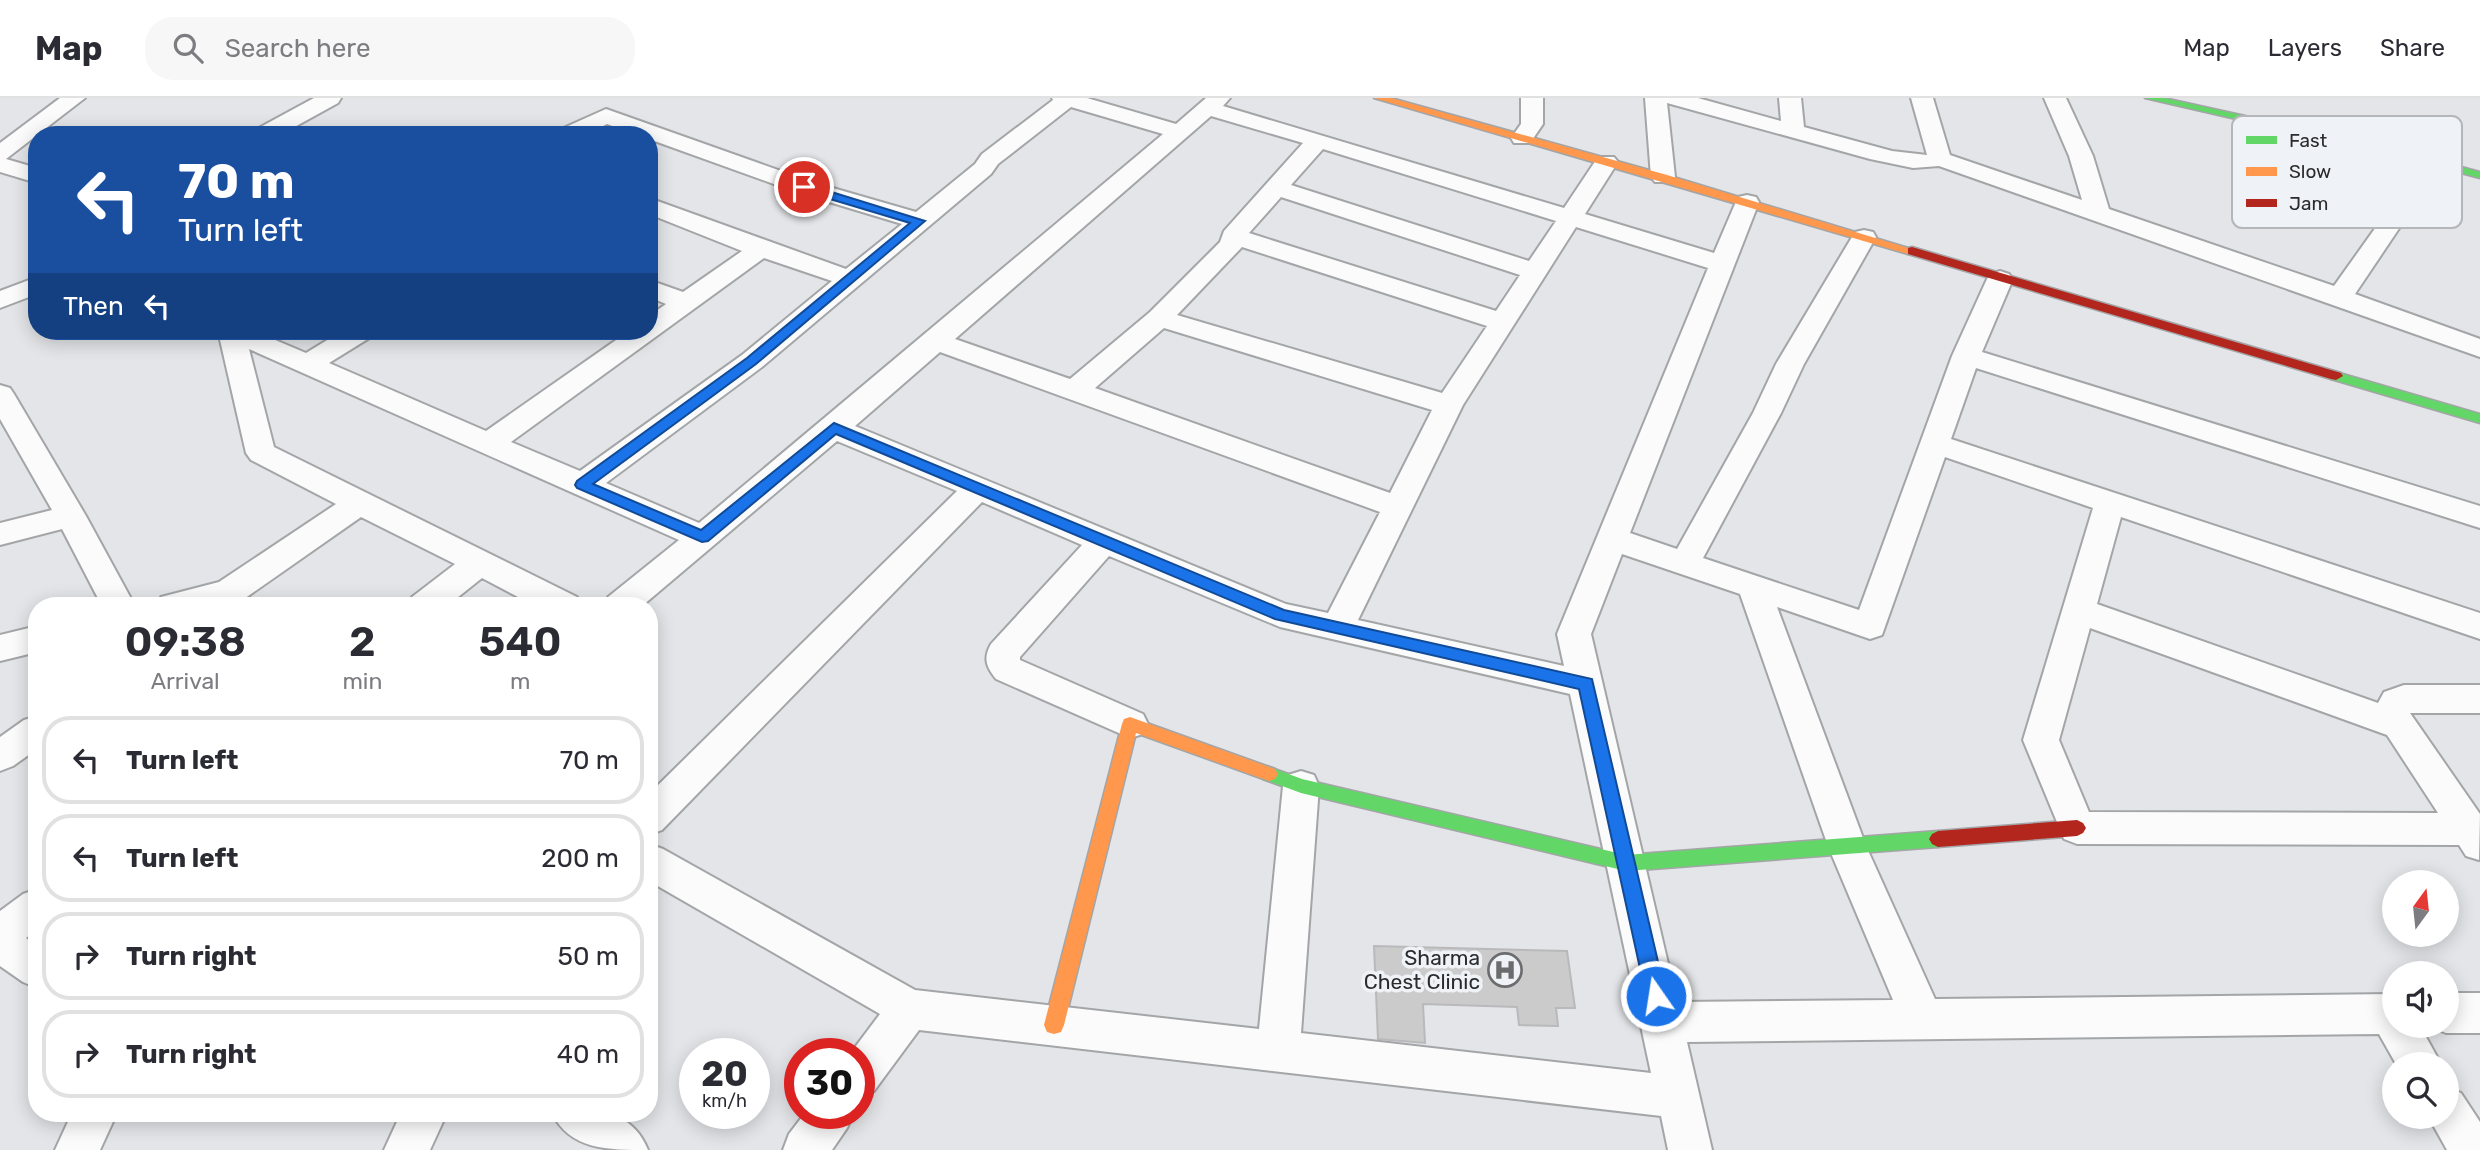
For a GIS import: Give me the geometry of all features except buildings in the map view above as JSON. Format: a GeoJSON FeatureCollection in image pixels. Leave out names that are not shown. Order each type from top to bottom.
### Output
{"type":"FeatureCollection","features":[{"type":"Feature","properties":{"kind":"street"},"geometry":{"type":"LineString","coordinates":[[36,126],[74,98]]}},
{"type":"Feature","properties":{"kind":"street"},"geometry":{"type":"LineString","coordinates":[[279,126],[330,98]]}},
{"type":"Feature","properties":{"kind":"street"},"geometry":{"type":"LineString","coordinates":[[1522,138],[1532,124],[1532,98]]}},
{"type":"Feature","properties":{"kind":"street"},"geometry":{"type":"LineString","coordinates":[[1656,98],[1663,177]]}},
{"type":"Feature","properties":{"kind":"street"},"geometry":{"type":"LineString","coordinates":[[1673,98],[1905,160],[1927,163],[1940,159],[2340,297],[2480,349]]}},
{"type":"Feature","properties":{"kind":"street"},"geometry":{"type":"LineString","coordinates":[[1790,98],[1793,131]]}},
{"type":"Feature","properties":{"kind":"street"},"geometry":{"type":"LineString","coordinates":[[1922,98],[1940,159]]}},
{"type":"Feature","properties":{"kind":"street"},"geometry":{"type":"LineString","coordinates":[[2055,98],[2081,156],[2098,214]]}},
{"type":"Feature","properties":{"kind":"street"},"geometry":{"type":"LineString","coordinates":[[2150,98],[2192,101],[2270,116]]}},
{"type":"Feature","properties":{"kind":"street"},"geometry":{"type":"LineString","coordinates":[[582,485],[752,361],[983,169],[990,159],[1065,99],[1180,132]]}},
{"type":"Feature","properties":{"kind":"street"},"geometry":{"type":"LineString","coordinates":[[1386,99],[1663,177],[2480,419]]}},
{"type":"Feature","properties":{"kind":"street"},"geometry":{"type":"LineString","coordinates":[[2192,101],[2252,116]]}},
{"type":"Feature","properties":{"kind":"street"},"geometry":{"type":"LineString","coordinates":[[631,597],[834,428],[1213,103],[1318,140],[1722,264]]}},
{"type":"Feature","properties":{"kind":"street"},"geometry":{"type":"LineString","coordinates":[[585,126],[606,116],[634,126]]}},
{"type":"Feature","properties":{"kind":"street"},"geometry":{"type":"LineString","coordinates":[[0,153],[28,132]]}},
{"type":"Feature","properties":{"kind":"street"},"geometry":{"type":"LineString","coordinates":[[658,135],[804,187],[919,221]]}},
{"type":"Feature","properties":{"kind":"street"},"geometry":{"type":"LineString","coordinates":[[658,146],[670,139]]}},
{"type":"Feature","properties":{"kind":"street"},"geometry":{"type":"LineString","coordinates":[[1074,391],[1159,318],[1232,244],[1233,236],[1318,140]]}},
{"type":"Feature","properties":{"kind":"street"},"geometry":{"type":"LineString","coordinates":[[2462,158],[2480,163]]}},
{"type":"Feature","properties":{"kind":"street"},"geometry":{"type":"LineString","coordinates":[[1338,628],[1449,405],[1606,162]]}},
{"type":"Feature","properties":{"kind":"street"},"geometry":{"type":"LineString","coordinates":[[0,165],[28,173]]}},
{"type":"Feature","properties":{"kind":"street"},"geometry":{"type":"LineString","coordinates":[[2462,170],[2480,175]]}},
{"type":"Feature","properties":{"kind":"street"},"geometry":{"type":"LineString","coordinates":[[1276,188],[1535,271]]}},
{"type":"Feature","properties":{"kind":"street"},"geometry":{"type":"LineString","coordinates":[[1690,1150],[1574,634],[1747,202]]}},
{"type":"Feature","properties":{"kind":"street"},"geometry":{"type":"LineString","coordinates":[[658,209],[761,249],[850,279]]}},
{"type":"Feature","properties":{"kind":"street"},"geometry":{"type":"LineString","coordinates":[[2340,297],[2387,228]]}},
{"type":"Feature","properties":{"kind":"street"},"geometry":{"type":"LineString","coordinates":[[1233,236],[1503,321]]}},
{"type":"Feature","properties":{"kind":"street"},"geometry":{"type":"LineString","coordinates":[[1684,564],[1767,414],[1790,364],[1864,237]]}},
{"type":"Feature","properties":{"kind":"street"},"geometry":{"type":"LineString","coordinates":[[658,323],[761,249]]}},
{"type":"Feature","properties":{"kind":"street"},"geometry":{"type":"LineString","coordinates":[[1612,539],[1870,626],[1966,356],[2000,279]]}},
{"type":"Feature","properties":{"kind":"street"},"geometry":{"type":"LineString","coordinates":[[0,300],[28,289]]}},
{"type":"Feature","properties":{"kind":"street"},"geometry":{"type":"LineString","coordinates":[[658,292],[686,303]]}},
{"type":"Feature","properties":{"kind":"street"},"geometry":{"type":"LineString","coordinates":[[1159,318],[1449,405]]}},
{"type":"Feature","properties":{"kind":"street"},"geometry":{"type":"LineString","coordinates":[[234,340],[261,453],[547,597]]}},
{"type":"Feature","properties":{"kind":"street"},"geometry":{"type":"LineString","coordinates":[[253,340],[702,537]]}},
{"type":"Feature","properties":{"kind":"street"},"geometry":{"type":"LineString","coordinates":[[308,364],[347,340]]}},
{"type":"Feature","properties":{"kind":"street"},"geometry":{"type":"LineString","coordinates":[[489,443],[634,340]]}},
{"type":"Feature","properties":{"kind":"street"},"geometry":{"type":"LineString","coordinates":[[935,341],[1398,507]]}},
{"type":"Feature","properties":{"kind":"street"},"geometry":{"type":"LineString","coordinates":[[1966,356],[2480,517]]}},
{"type":"Feature","properties":{"kind":"street"},"geometry":{"type":"LineString","coordinates":[[0,394],[114,597]]}},
{"type":"Feature","properties":{"kind":"street"},"geometry":{"type":"LineString","coordinates":[[834,428],[1280,615],[1587,684]]}},
{"type":"Feature","properties":{"kind":"street"},"geometry":{"type":"LineString","coordinates":[[1936,444],[2480,626]]}},
{"type":"Feature","properties":{"kind":"street"},"geometry":{"type":"LineString","coordinates":[[658,810],[978,488]]}},
{"type":"Feature","properties":{"kind":"street"},"geometry":{"type":"LineString","coordinates":[[236,597],[359,503]]}},
{"type":"Feature","properties":{"kind":"street"},"geometry":{"type":"LineString","coordinates":[[2077,828],[2041,740],[2110,503]]}},
{"type":"Feature","properties":{"kind":"street"},"geometry":{"type":"LineString","coordinates":[[0,534],[71,516]]}},
{"type":"Feature","properties":{"kind":"street"},"geometry":{"type":"LineString","coordinates":[[1104,541],[1003,653],[1003,664],[1008,670],[1130,724],[1301,786],[1626,863],[2077,828],[2474,837]]}},
{"type":"Feature","properties":{"kind":"street"},"geometry":{"type":"LineString","coordinates":[[436,597],[479,563]]}},
{"type":"Feature","properties":{"kind":"street"},"geometry":{"type":"LineString","coordinates":[[1753,586],[1847,846],[1923,1020]]}},
{"type":"Feature","properties":{"kind":"street"},"geometry":{"type":"LineString","coordinates":[[2079,611],[2397,724]]}},
{"type":"Feature","properties":{"kind":"street"},"geometry":{"type":"LineString","coordinates":[[0,648],[28,641]]}},
{"type":"Feature","properties":{"kind":"street"},"geometry":{"type":"LineString","coordinates":[[2474,837],[2392,714],[2396,702],[2404,699],[2480,699]]}},
{"type":"Feature","properties":{"kind":"street"},"geometry":{"type":"LineString","coordinates":[[1054,1025],[1130,724]]}},
{"type":"Feature","properties":{"kind":"street"},"geometry":{"type":"LineString","coordinates":[[0,756],[28,736]]}},
{"type":"Feature","properties":{"kind":"street"},"geometry":{"type":"LineString","coordinates":[[1278,1051],[1301,786]]}},
{"type":"Feature","properties":{"kind":"street"},"geometry":{"type":"LineString","coordinates":[[658,866],[909,1009],[1678,1097]]}},
{"type":"Feature","properties":{"kind":"street"},"geometry":{"type":"LineString","coordinates":[[0,934],[28,913]]}},
{"type":"Feature","properties":{"kind":"street"},"geometry":{"type":"LineString","coordinates":[[0,943],[28,963]]}},
{"type":"Feature","properties":{"kind":"street"},"geometry":{"type":"LineString","coordinates":[[875,1055],[909,1009]]}},
{"type":"Feature","properties":{"kind":"street"},"geometry":{"type":"LineString","coordinates":[[2459,1013],[2480,1013]]}},
{"type":"Feature","properties":{"kind":"street"},"geometry":{"type":"LineString","coordinates":[[1662,1023],[2382,1018]]}},
{"type":"Feature","properties":{"kind":"street"},"geometry":{"type":"LineString","coordinates":[[77,1150],[91,1122]]}},
{"type":"Feature","properties":{"kind":"street"},"geometry":{"type":"LineString","coordinates":[[406,1150],[420,1122]]}},
{"type":"Feature","properties":{"kind":"street"},"geometry":{"type":"LineString","coordinates":[[587,1122],[626,1150]]}},
{"type":"Feature","properties":{"kind":"street"},"geometry":{"type":"LineString","coordinates":[[805,1150],[820,1129]]}},
{"type":"Feature","properties":{"kind":"street"},"geometry":{"type":"LineString","coordinates":[[2459,1129],[2472,1150]]}},
{"type":"Feature","properties":{"kind":"traffic: fast"},"geometry":{"type":"LineString","coordinates":[[2150,98],[2232,116]]}},
{"type":"Feature","properties":{"kind":"traffic: fast"},"geometry":{"type":"LineString","coordinates":[[2462,170],[2480,175]]}},
{"type":"Feature","properties":{"kind":"traffic: fast"},"geometry":{"type":"LineString","coordinates":[[2336,376],[2480,419]]}},
{"type":"Feature","properties":{"kind":"traffic: fast"},"geometry":{"type":"LineString","coordinates":[[1269,774],[1301,786],[1626,863],[1938,839]]}},
{"type":"Feature","properties":{"kind":"traffic: slow"},"geometry":{"type":"LineString","coordinates":[[1379,98],[1663,177],[1912,251]]}},
{"type":"Feature","properties":{"kind":"traffic: slow"},"geometry":{"type":"LineString","coordinates":[[1054,1025],[1130,724],[1269,774]]}},
{"type":"Feature","properties":{"kind":"traffic: jam"},"geometry":{"type":"LineString","coordinates":[[1912,251],[2336,376]]}},
{"type":"Feature","properties":{"kind":"traffic: jam"},"geometry":{"type":"LineString","coordinates":[[1938,839],[2077,828]]}},
{"type":"Feature","properties":{"kind":"place","name":"Sharma Chest Clinic"},"geometry":{"type":"Point","coordinates":[1505,970]}},
{"type":"Feature","properties":{"kind":"route"},"geometry":{"type":"LineString","coordinates":[[804,187],[919,221],[752,361],[582,485],[702,537],[834,428],[1280,615],[1587,684],[1656,996]]}}]}
